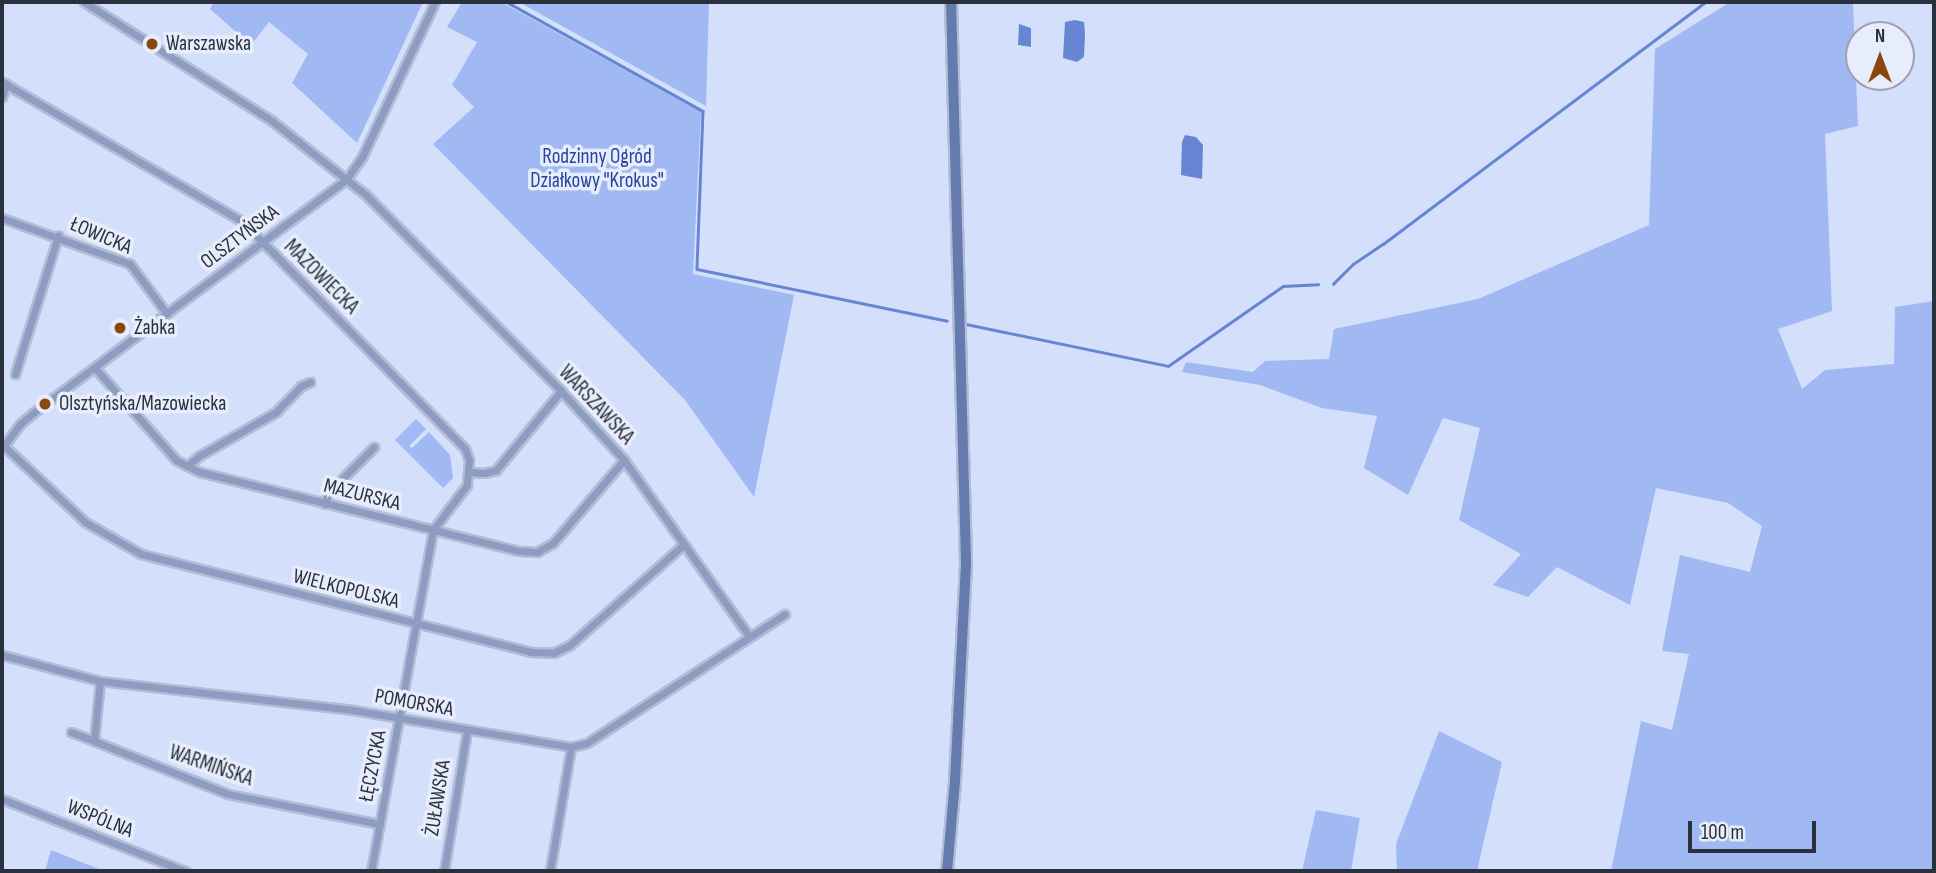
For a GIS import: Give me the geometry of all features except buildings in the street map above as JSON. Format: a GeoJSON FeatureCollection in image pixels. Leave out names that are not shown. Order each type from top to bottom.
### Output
{"type":"FeatureCollection","features":[{"type":"Feature","properties":{"kind":"main road"},"geometry":{"type":"LineString","coordinates":[[947,871],[955,781],[966,562],[951,2]]}},
{"type":"Feature","properties":{"kind":"street","name":"WARSZAWSKA"},"geometry":{"type":"LineString","coordinates":[[84,2],[272,121],[366,195],[561,391],[624,460],[749,636]]}},
{"type":"Feature","properties":{"kind":"street","name":"OLSZTYŃSKA"},"geometry":{"type":"LineString","coordinates":[[2,446],[20,424],[346,180],[362,157],[435,2]]}},
{"type":"Feature","properties":{"kind":"street"},"geometry":{"type":"LineString","coordinates":[[2,97],[4,83]]}},
{"type":"Feature","properties":{"kind":"street","name":"MAZOWIECKA"},"geometry":{"type":"LineString","coordinates":[[4,83],[242,221],[465,449],[470,472]]}},
{"type":"Feature","properties":{"kind":"street","name":"ŁOWICKA"},"geometry":{"type":"LineString","coordinates":[[2,218],[131,264],[167,314]]}},
{"type":"Feature","properties":{"kind":"street"},"geometry":{"type":"LineString","coordinates":[[15,374],[58,236]]}},
{"type":"Feature","properties":{"kind":"street","name":"MAZURSKA"},"geometry":{"type":"LineString","coordinates":[[95,368],[176,460],[187,466],[325,504],[519,551],[537,552],[553,542],[624,460]]}},
{"type":"Feature","properties":{"kind":"street"},"geometry":{"type":"LineString","coordinates":[[187,466],[199,456],[276,412],[301,386],[310,382]]}},
{"type":"Feature","properties":{"kind":"street"},"geometry":{"type":"LineString","coordinates":[[470,472],[496,470],[561,391]]}},
{"type":"Feature","properties":{"kind":"street","name":"WIELKOPOLSKA"},"geometry":{"type":"LineString","coordinates":[[2,446],[85,522],[141,554],[414,625],[530,652],[553,653],[570,645],[683,545]]}},
{"type":"Feature","properties":{"kind":"street"},"geometry":{"type":"LineString","coordinates":[[325,504],[328,493],[374,447]]}},
{"type":"Feature","properties":{"kind":"street","name":"ŁĘCZYCKA"},"geometry":{"type":"LineString","coordinates":[[371,871],[433,530],[467,485],[470,472]]}},
{"type":"Feature","properties":{"kind":"street"},"geometry":{"type":"LineString","coordinates":[[550,871],[571,747],[587,743],[785,614]]}},
{"type":"Feature","properties":{"kind":"street","name":"POMORSKA"},"geometry":{"type":"LineString","coordinates":[[2,655],[100,681],[347,709],[571,747]]}},
{"type":"Feature","properties":{"kind":"street"},"geometry":{"type":"LineString","coordinates":[[94,741],[100,681]]}},
{"type":"Feature","properties":{"kind":"street","name":"ŻUŁAWSKA"},"geometry":{"type":"LineString","coordinates":[[444,871],[467,731]]}},
{"type":"Feature","properties":{"kind":"street","name":"WARMIŃSKA"},"geometry":{"type":"LineString","coordinates":[[71,732],[229,794],[380,824]]}},
{"type":"Feature","properties":{"kind":"street","name":"WSPÓLNA"},"geometry":{"type":"LineString","coordinates":[[2,799],[185,871]]}},
{"type":"Feature","properties":{"kind":"green space"},"geometry":{"type":"Polygon","coordinates":[[[214,2],[423,2],[357,143],[292,83],[308,54],[269,22],[251,45],[210,9],[214,2]]]}},
{"type":"Feature","properties":{"kind":"green space","name":"Rodzinny Ogród Działkowy \"Krokus\""},"geometry":{"type":"Polygon","coordinates":[[[462,2],[501,2],[701,112],[693,274],[794,295],[754,497],[685,400],[433,144],[474,107],[452,85],[477,42],[447,27],[462,2]]]}},
{"type":"Feature","properties":{"kind":"green space"},"geometry":{"type":"Polygon","coordinates":[[[519,2],[709,2],[706,106],[519,2]]]}},
{"type":"Feature","properties":{"kind":"green space"},"geometry":{"type":"Polygon","coordinates":[[[1730,2],[1853,2],[1854,21],[1845,21],[1845,91],[1857,91],[1858,126],[1825,134],[1832,311],[1778,329],[1802,389],[1825,370],[1894,364],[1895,307],[1934,301],[1934,871],[1611,871],[1641,721],[1672,730],[1689,654],[1662,651],[1680,555],[1750,572],[1762,526],[1728,503],[1656,488],[1630,605],[1557,567],[1528,597],[1493,585],[1521,554],[1459,520],[1480,428],[1443,418],[1408,495],[1364,468],[1377,416],[1322,408],[1260,385],[1182,372],[1186,362],[1253,372],[1265,361],[1329,359],[1334,329],[1478,299],[1649,225],[1655,49],[1730,2]]]}},
{"type":"Feature","properties":{"kind":"green space"},"geometry":{"type":"Polygon","coordinates":[[[416,419],[426,429],[409,446],[412,448],[429,432],[450,455],[453,478],[443,488],[395,440],[416,419]]]}},
{"type":"Feature","properties":{"kind":"green space"},"geometry":{"type":"Polygon","coordinates":[[[1439,731],[1502,762],[1477,871],[1397,871],[1396,844],[1439,731]]]}},
{"type":"Feature","properties":{"kind":"green space"},"geometry":{"type":"Polygon","coordinates":[[[1316,810],[1360,818],[1351,871],[1302,871],[1316,810]]]}},
{"type":"Feature","properties":{"kind":"green space"},"geometry":{"type":"Polygon","coordinates":[[[51,850],[104,871],[45,871],[51,850]]]}},
{"type":"Feature","properties":{"kind":"shaded area"},"geometry":{"type":"Polygon","coordinates":[[[1065,22],[1084,22],[1085,34],[1084,57],[1077,62],[1063,58],[1065,22]]]}},
{"type":"Feature","properties":{"kind":"shaded area"},"geometry":{"type":"Polygon","coordinates":[[[1019,24],[1031,28],[1031,47],[1018,45],[1019,24]]]}},
{"type":"Feature","properties":{"kind":"shaded area"},"geometry":{"type":"Polygon","coordinates":[[[1185,135],[1196,137],[1203,145],[1202,179],[1181,175],[1182,142],[1185,135]]]}},
{"type":"Feature","properties":{"kind":"waterway"},"geometry":{"type":"LineString","coordinates":[[507,2],[703,111],[697,269],[947,321]]}},
{"type":"Feature","properties":{"kind":"waterway"},"geometry":{"type":"LineString","coordinates":[[1333,284],[1353,264],[1705,2]]}},
{"type":"Feature","properties":{"kind":"waterway"},"geometry":{"type":"LineString","coordinates":[[966,324],[1168,366],[1283,286],[1318,284]]}},
{"type":"Feature","properties":{"kind":"place","name":"Warszawska"},"geometry":{"type":"Point","coordinates":[152,44]}},
{"type":"Feature","properties":{"kind":"place","name":"Żabka"},"geometry":{"type":"Point","coordinates":[120,328]}},
{"type":"Feature","properties":{"kind":"place","name":"Olsztyńska/Mazowiecka"},"geometry":{"type":"Point","coordinates":[45,404]}}]}
